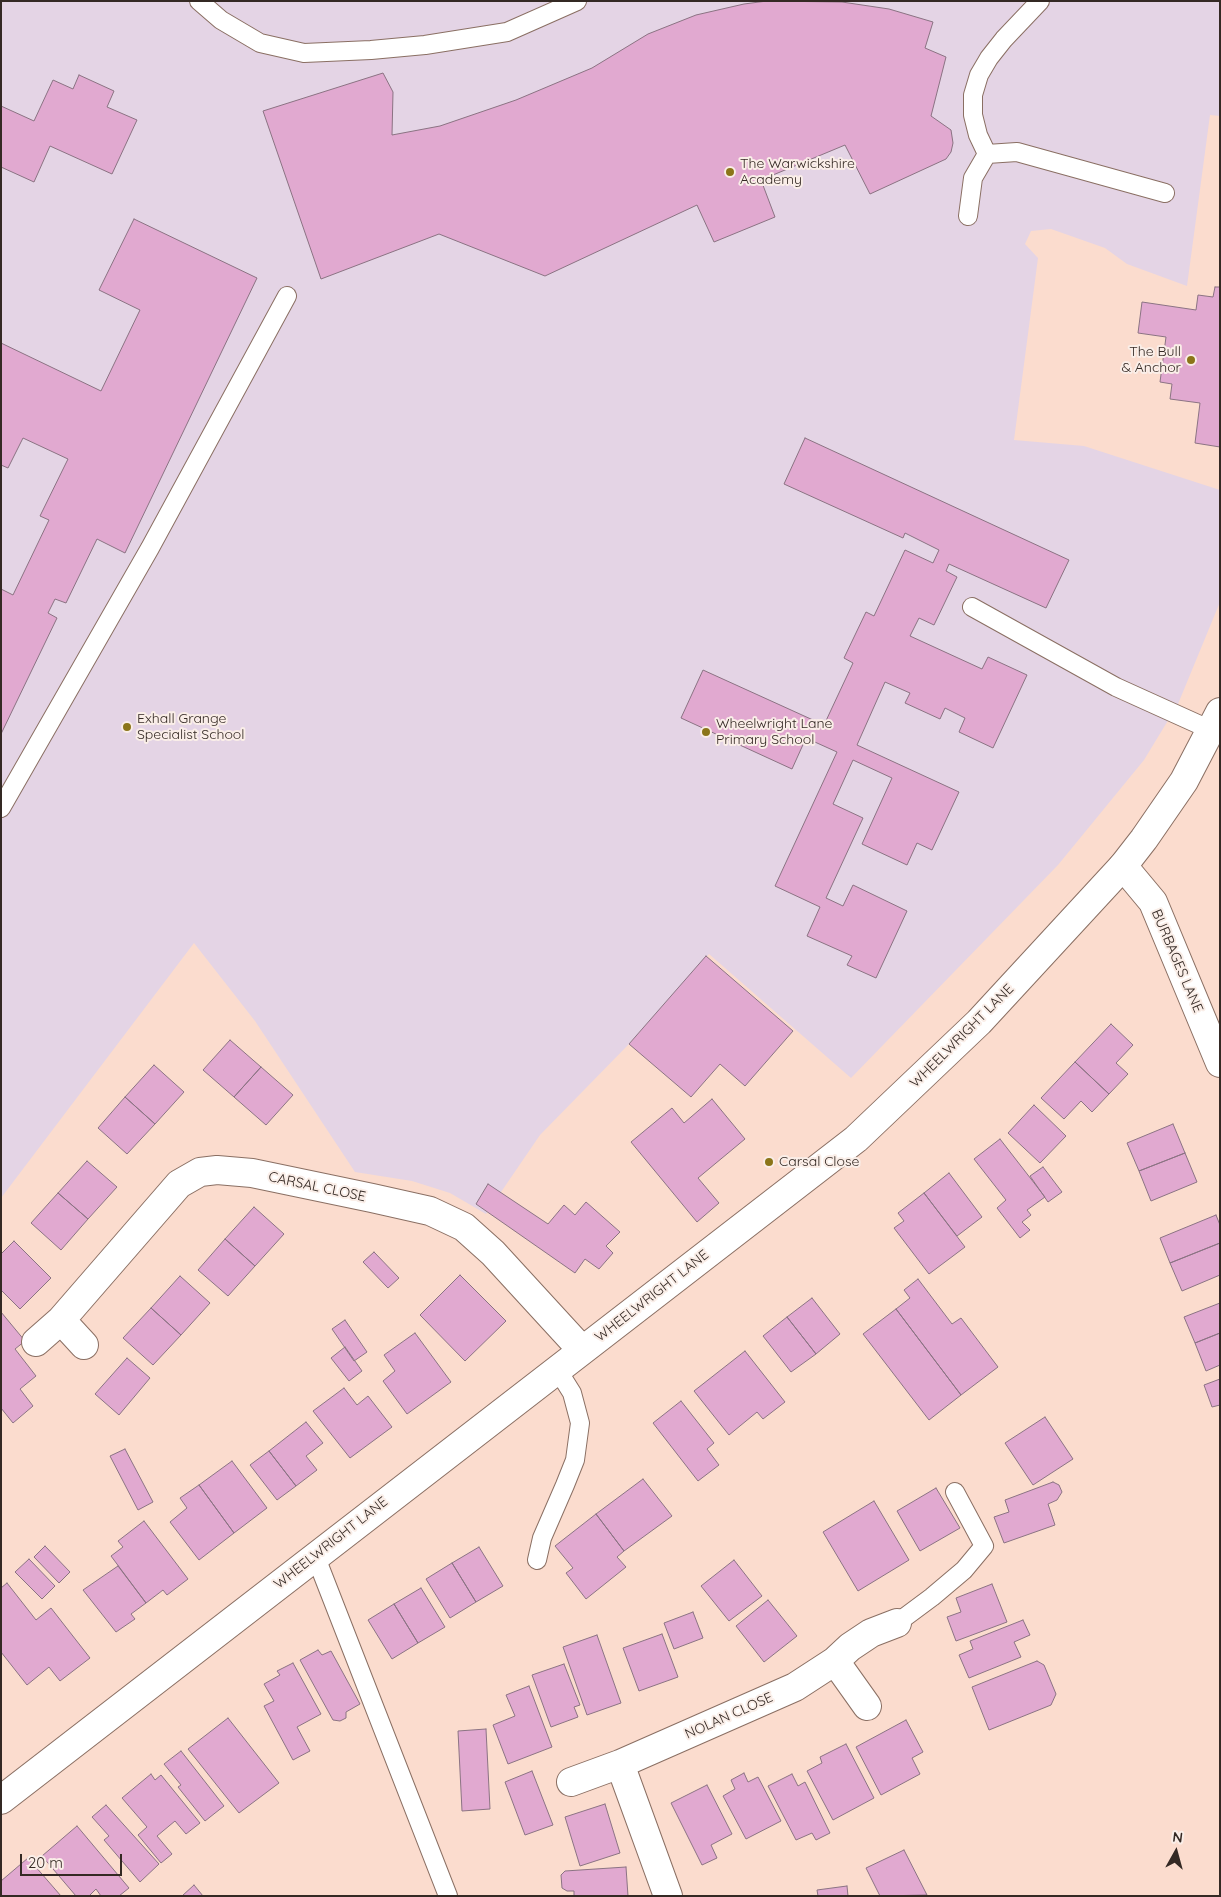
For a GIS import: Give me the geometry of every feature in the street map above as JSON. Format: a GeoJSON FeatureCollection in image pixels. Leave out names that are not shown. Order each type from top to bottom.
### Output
{"type":"FeatureCollection","features":[{"type":"Feature","properties":{"kind":"street","name":"WHEELWRIGHT LANE"},"geometry":{"type":"LineString","coordinates":[[1,1800],[856,1138],[979,1022],[1123,866],[1184,781],[1215,721]]}},
{"type":"Feature","properties":{"kind":"street","name":"BURBAGES LANE"},"geometry":{"type":"LineString","coordinates":[[1123,866],[1153,902],[1220,1063]]}},
{"type":"Feature","properties":{"kind":"street","name":"CARSAL CLOSE"},"geometry":{"type":"LineString","coordinates":[[36,1342],[61,1320],[179,1184],[200,1172],[217,1170],[252,1173],[430,1211],[464,1227],[493,1252],[582,1350]]}},
{"type":"Feature","properties":{"kind":"street"},"geometry":{"type":"LineString","coordinates":[[61,1320],[84,1345]]}},
{"type":"Feature","properties":{"kind":"street","name":"NOLAN CLOSE"},"geometry":{"type":"LineString","coordinates":[[571,1782],[620,1764],[795,1687],[835,1661],[850,1647],[871,1633],[897,1622]]}},
{"type":"Feature","properties":{"kind":"street"},"geometry":{"type":"LineString","coordinates":[[835,1661],[867,1706]]}},
{"type":"Feature","properties":{"kind":"street"},"geometry":{"type":"LineString","coordinates":[[620,1764],[668,1896]]}},
{"type":"Feature","properties":{"kind":"lane"},"geometry":{"type":"LineString","coordinates":[[199,1],[221,20],[260,43],[304,53],[425,45],[507,32],[577,1]]}},
{"type":"Feature","properties":{"kind":"lane"},"geometry":{"type":"LineString","coordinates":[[987,154],[978,135],[973,115],[973,95],[979,75],[988,58],[1040,1]]}},
{"type":"Feature","properties":{"kind":"lane"},"geometry":{"type":"LineString","coordinates":[[987,154],[1017,152],[1165,193]]}},
{"type":"Feature","properties":{"kind":"lane"},"geometry":{"type":"LineString","coordinates":[[968,216],[973,178],[987,154]]}},
{"type":"Feature","properties":{"kind":"lane"},"geometry":{"type":"LineString","coordinates":[[1,808],[150,548],[287,296]]}},
{"type":"Feature","properties":{"kind":"lane"},"geometry":{"type":"LineString","coordinates":[[972,607],[1116,687],[1215,721]]}},
{"type":"Feature","properties":{"kind":"lane"},"geometry":{"type":"LineString","coordinates":[[536,1560],[542,1538],[575,1460],[580,1423],[572,1393],[557,1369]]}},
{"type":"Feature","properties":{"kind":"lane"},"geometry":{"type":"LineString","coordinates":[[897,1622],[932,1597],[964,1570],[984,1546],[955,1492]]}},
{"type":"Feature","properties":{"kind":"lane"},"geometry":{"type":"LineString","coordinates":[[315,1555],[448,1896]]}},
{"type":"Feature","properties":{"kind":"shaded area"},"geometry":{"type":"Polygon","coordinates":[[[1,1],[1220,1],[1220,116],[1210,115],[1187,286],[1127,264],[1105,248],[1051,229],[1031,231],[1025,244],[1038,258],[1014,440],[1084,446],[1220,490],[1220,602],[1178,704],[1144,760],[1058,865],[851,1078],[709,954],[629,1044],[540,1135],[486,1214],[450,1193],[412,1181],[355,1172],[255,1021],[194,943],[1,1198],[1,1]]]}},
{"type":"Feature","properties":{"kind":"building"},"geometry":{"type":"Polygon","coordinates":[[[767,1],[842,2],[889,9],[933,22],[925,48],[946,57],[931,116],[951,130],[953,143],[951,152],[946,159],[870,194],[845,145],[761,180],[775,217],[714,242],[697,205],[545,276],[439,234],[321,279],[263,111],[383,73],[393,92],[392,135],[440,126],[516,100],[592,68],[648,34],[696,15],[744,4],[767,1]]]}},
{"type":"Feature","properties":{"kind":"building"},"geometry":{"type":"Polygon","coordinates":[[[79,75],[114,91],[107,107],[137,120],[112,174],[50,146],[34,182],[1,167],[1,106],[34,121],[53,80],[73,89],[79,75]]]}},
{"type":"Feature","properties":{"kind":"building"},"geometry":{"type":"Polygon","coordinates":[[[134,219],[257,278],[125,553],[97,539],[66,603],[55,599],[48,613],[57,618],[1,734],[1,589],[13,595],[49,520],[40,516],[68,459],[23,438],[8,468],[1,465],[1,343],[101,391],[140,310],[99,290],[134,219]]]}},
{"type":"Feature","properties":{"kind":"building","name":"The Bull & Anchor"},"geometry":{"type":"Polygon","coordinates":[[[1215,287],[1220,287],[1220,447],[1195,443],[1200,403],[1170,399],[1172,384],[1160,382],[1166,337],[1138,333],[1142,302],[1196,310],[1198,295],[1213,297],[1215,287]]]}},
{"type":"Feature","properties":{"kind":"building","name":"Wheelwright Lane Primary School"},"geometry":{"type":"Polygon","coordinates":[[[805,438],[1069,560],[1046,608],[949,564],[946,571],[957,577],[934,625],[919,618],[910,636],[982,669],[988,657],[1027,675],[993,748],[959,732],[965,718],[945,708],[940,719],[905,703],[910,693],[885,682],[857,745],[959,792],[932,850],[917,843],[907,865],[862,844],[892,778],[853,760],[833,804],[863,818],[826,898],[843,906],[853,885],[907,911],[876,978],[847,965],[852,956],[807,936],[820,907],[775,886],[837,752],[806,738],[792,769],[681,718],[703,670],[824,725],[853,663],[844,658],[866,612],[874,616],[905,550],[933,563],[939,550],[905,533],[903,538],[784,484],[805,438]]]}},
{"type":"Feature","properties":{"kind":"building"},"geometry":{"type":"Polygon","coordinates":[[[706,956],[793,1031],[745,1086],[720,1064],[691,1097],[629,1044],[706,956]]]}},
{"type":"Feature","properties":{"kind":"building"},"geometry":{"type":"Polygon","coordinates":[[[1111,1024],[1133,1045],[1116,1063],[1128,1074],[1109,1094],[1075,1062],[1111,1024]]]}},
{"type":"Feature","properties":{"kind":"building"},"geometry":{"type":"Polygon","coordinates":[[[230,1040],[261,1067],[234,1097],[203,1070],[230,1040]]]}},
{"type":"Feature","properties":{"kind":"building"},"geometry":{"type":"Polygon","coordinates":[[[1075,1062],[1109,1094],[1092,1112],[1081,1101],[1064,1119],[1041,1098],[1075,1062]]]}},
{"type":"Feature","properties":{"kind":"building"},"geometry":{"type":"Polygon","coordinates":[[[154,1065],[184,1092],[155,1124],[125,1097],[154,1065]]]}},
{"type":"Feature","properties":{"kind":"building"},"geometry":{"type":"Polygon","coordinates":[[[261,1067],[293,1095],[266,1125],[234,1097],[261,1067]]]}},
{"type":"Feature","properties":{"kind":"building"},"geometry":{"type":"Polygon","coordinates":[[[125,1097],[155,1124],[127,1154],[98,1128],[125,1097]]]}},
{"type":"Feature","properties":{"kind":"building"},"geometry":{"type":"Polygon","coordinates":[[[712,1099],[745,1139],[698,1178],[719,1203],[697,1222],[631,1142],[672,1108],[684,1123],[712,1099]]]}},
{"type":"Feature","properties":{"kind":"building"},"geometry":{"type":"Polygon","coordinates":[[[1034,1105],[1066,1136],[1040,1163],[1008,1133],[1034,1105]]]}},
{"type":"Feature","properties":{"kind":"building"},"geometry":{"type":"Polygon","coordinates":[[[1173,1124],[1185,1153],[1139,1171],[1127,1143],[1173,1124]]]}},
{"type":"Feature","properties":{"kind":"building"},"geometry":{"type":"Polygon","coordinates":[[[1000,1139],[1045,1197],[1027,1210],[1031,1215],[1022,1222],[1030,1230],[1020,1238],[997,1208],[1006,1200],[974,1159],[1000,1139]]]}},
{"type":"Feature","properties":{"kind":"building"},"geometry":{"type":"Polygon","coordinates":[[[1185,1153],[1197,1182],[1151,1201],[1139,1171],[1185,1153]]]}},
{"type":"Feature","properties":{"kind":"building"},"geometry":{"type":"Polygon","coordinates":[[[87,1161],[117,1187],[88,1219],[58,1193],[87,1161]]]}},
{"type":"Feature","properties":{"kind":"building"},"geometry":{"type":"Polygon","coordinates":[[[1043,1167],[1062,1192],[1048,1202],[1030,1176],[1043,1167]]]}},
{"type":"Feature","properties":{"kind":"building"},"geometry":{"type":"Polygon","coordinates":[[[949,1173],[982,1217],[957,1236],[924,1193],[949,1173]]]}},
{"type":"Feature","properties":{"kind":"building"},"geometry":{"type":"Polygon","coordinates":[[[488,1184],[548,1224],[564,1205],[575,1215],[586,1202],[620,1232],[606,1246],[613,1253],[599,1269],[585,1259],[575,1273],[476,1204],[488,1184]]]}},
{"type":"Feature","properties":{"kind":"building"},"geometry":{"type":"Polygon","coordinates":[[[58,1193],[88,1219],[61,1250],[31,1223],[58,1193]]]}},
{"type":"Feature","properties":{"kind":"building"},"geometry":{"type":"Polygon","coordinates":[[[924,1193],[965,1247],[929,1274],[894,1228],[904,1221],[898,1213],[924,1193]]]}},
{"type":"Feature","properties":{"kind":"building"},"geometry":{"type":"Polygon","coordinates":[[[254,1207],[284,1234],[255,1266],[225,1239],[254,1207]]]}},
{"type":"Feature","properties":{"kind":"building"},"geometry":{"type":"Polygon","coordinates":[[[1216,1215],[1220,1225],[1220,1243],[1170,1263],[1160,1238],[1216,1215]]]}},
{"type":"Feature","properties":{"kind":"building"},"geometry":{"type":"Polygon","coordinates":[[[225,1239],[255,1266],[228,1296],[198,1270],[225,1239]]]}},
{"type":"Feature","properties":{"kind":"building"},"geometry":{"type":"Polygon","coordinates":[[[14,1241],[51,1278],[20,1309],[1,1290],[1,1254],[14,1241]]]}},
{"type":"Feature","properties":{"kind":"building"},"geometry":{"type":"Polygon","coordinates":[[[1220,1243],[1220,1275],[1182,1291],[1170,1263],[1220,1243]]]}},
{"type":"Feature","properties":{"kind":"building"},"geometry":{"type":"Polygon","coordinates":[[[374,1252],[399,1278],[388,1288],[363,1262],[374,1252]]]}},
{"type":"Feature","properties":{"kind":"building"},"geometry":{"type":"Polygon","coordinates":[[[460,1275],[506,1321],[465,1361],[420,1315],[460,1275]]]}},
{"type":"Feature","properties":{"kind":"building"},"geometry":{"type":"Polygon","coordinates":[[[180,1276],[210,1303],[181,1335],[151,1308],[180,1276]]]}},
{"type":"Feature","properties":{"kind":"building"},"geometry":{"type":"Polygon","coordinates":[[[918,1279],[952,1324],[961,1318],[998,1367],[961,1395],[896,1309],[910,1298],[904,1290],[918,1279]]]}},
{"type":"Feature","properties":{"kind":"building"},"geometry":{"type":"Polygon","coordinates":[[[812,1298],[840,1334],[816,1354],[787,1317],[812,1298]]]}},
{"type":"Feature","properties":{"kind":"building"},"geometry":{"type":"Polygon","coordinates":[[[1220,1303],[1220,1333],[1195,1343],[1184,1317],[1220,1303]]]}},
{"type":"Feature","properties":{"kind":"building"},"geometry":{"type":"Polygon","coordinates":[[[151,1308],[181,1335],[153,1365],[123,1338],[151,1308]]]}},
{"type":"Feature","properties":{"kind":"building"},"geometry":{"type":"Polygon","coordinates":[[[896,1309],[961,1395],[929,1420],[863,1334],[896,1309]]]}},
{"type":"Feature","properties":{"kind":"building"},"geometry":{"type":"Polygon","coordinates":[[[1,1312],[25,1341],[15,1349],[36,1376],[20,1389],[33,1406],[13,1423],[1,1408],[1,1312]]]}},
{"type":"Feature","properties":{"kind":"building"},"geometry":{"type":"Polygon","coordinates":[[[787,1317],[816,1354],[791,1372],[763,1336],[787,1317]]]}},
{"type":"Feature","properties":{"kind":"building"},"geometry":{"type":"Polygon","coordinates":[[[345,1320],[367,1352],[354,1361],[332,1329],[345,1320]]]}},
{"type":"Feature","properties":{"kind":"building"},"geometry":{"type":"Polygon","coordinates":[[[415,1333],[451,1382],[407,1414],[383,1381],[395,1371],[384,1355],[415,1333]]]}},
{"type":"Feature","properties":{"kind":"building"},"geometry":{"type":"Polygon","coordinates":[[[1220,1333],[1220,1365],[1206,1371],[1195,1343],[1220,1333]]]}},
{"type":"Feature","properties":{"kind":"building"},"geometry":{"type":"Polygon","coordinates":[[[345,1347],[362,1371],[349,1381],[331,1358],[345,1347]]]}},
{"type":"Feature","properties":{"kind":"building"},"geometry":{"type":"Polygon","coordinates":[[[745,1351],[785,1402],[763,1419],[757,1412],[729,1435],[694,1391],[745,1351]]]}},
{"type":"Feature","properties":{"kind":"building"},"geometry":{"type":"Polygon","coordinates":[[[127,1358],[150,1378],[119,1415],[95,1394],[127,1358]]]}},
{"type":"Feature","properties":{"kind":"building"},"geometry":{"type":"Polygon","coordinates":[[[1220,1379],[1220,1405],[1212,1407],[1204,1385],[1220,1379]]]}},
{"type":"Feature","properties":{"kind":"building"},"geometry":{"type":"Polygon","coordinates":[[[344,1388],[357,1405],[368,1396],[392,1427],[350,1458],[313,1411],[344,1388]]]}},
{"type":"Feature","properties":{"kind":"building"},"geometry":{"type":"Polygon","coordinates":[[[681,1401],[714,1443],[707,1449],[719,1465],[698,1481],[653,1423],[681,1401]]]}},
{"type":"Feature","properties":{"kind":"building"},"geometry":{"type":"Polygon","coordinates":[[[1045,1417],[1073,1459],[1033,1485],[1005,1443],[1045,1417]]]}},
{"type":"Feature","properties":{"kind":"building"},"geometry":{"type":"Polygon","coordinates":[[[306,1422],[323,1443],[306,1456],[317,1470],[296,1486],[269,1451],[306,1422]]]}},
{"type":"Feature","properties":{"kind":"building"},"geometry":{"type":"Polygon","coordinates":[[[125,1449],[153,1502],[138,1510],[110,1456],[125,1449]]]}},
{"type":"Feature","properties":{"kind":"building"},"geometry":{"type":"Polygon","coordinates":[[[269,1451],[296,1486],[277,1500],[250,1465],[269,1451]]]}},
{"type":"Feature","properties":{"kind":"building"},"geometry":{"type":"Polygon","coordinates":[[[232,1461],[267,1508],[234,1533],[199,1485],[232,1461]]]}},
{"type":"Feature","properties":{"kind":"building"},"geometry":{"type":"Polygon","coordinates":[[[643,1479],[672,1516],[624,1551],[596,1514],[643,1479]]]}},
{"type":"Feature","properties":{"kind":"building"},"geometry":{"type":"Polygon","coordinates":[[[1053,1482],[1059,1485],[1062,1492],[1057,1500],[1048,1504],[1055,1525],[1004,1543],[994,1517],[1009,1512],[1005,1500],[1053,1482]]]}},
{"type":"Feature","properties":{"kind":"building"},"geometry":{"type":"Polygon","coordinates":[[[199,1485],[234,1533],[199,1560],[170,1522],[187,1508],[180,1498],[199,1485]]]}},
{"type":"Feature","properties":{"kind":"building"},"geometry":{"type":"Polygon","coordinates":[[[936,1488],[960,1528],[920,1551],[897,1511],[936,1488]]]}},
{"type":"Feature","properties":{"kind":"building"},"geometry":{"type":"Polygon","coordinates":[[[874,1501],[909,1560],[858,1591],[823,1532],[874,1501]]]}},
{"type":"Feature","properties":{"kind":"building"},"geometry":{"type":"Polygon","coordinates":[[[596,1514],[624,1551],[617,1557],[626,1567],[586,1599],[566,1573],[573,1568],[555,1546],[596,1514]]]}},
{"type":"Feature","properties":{"kind":"building"},"geometry":{"type":"Polygon","coordinates":[[[144,1521],[188,1579],[167,1595],[163,1590],[146,1603],[111,1556],[123,1547],[118,1541],[144,1521]]]}},
{"type":"Feature","properties":{"kind":"building"},"geometry":{"type":"Polygon","coordinates":[[[45,1546],[70,1572],[59,1583],[34,1557],[45,1546]]]}},
{"type":"Feature","properties":{"kind":"building"},"geometry":{"type":"Polygon","coordinates":[[[479,1547],[503,1586],[476,1602],[452,1563],[479,1547]]]}},
{"type":"Feature","properties":{"kind":"building"},"geometry":{"type":"Polygon","coordinates":[[[29,1559],[55,1586],[42,1599],[15,1572],[29,1559]]]}},
{"type":"Feature","properties":{"kind":"building"},"geometry":{"type":"Polygon","coordinates":[[[734,1560],[762,1596],[729,1621],[701,1586],[734,1560]]]}},
{"type":"Feature","properties":{"kind":"building"},"geometry":{"type":"Polygon","coordinates":[[[452,1563],[476,1602],[450,1618],[426,1579],[452,1563]]]}},
{"type":"Feature","properties":{"kind":"building"},"geometry":{"type":"Polygon","coordinates":[[[118,1566],[146,1603],[131,1614],[135,1619],[116,1632],[83,1590],[118,1566]]]}},
{"type":"Feature","properties":{"kind":"building"},"geometry":{"type":"Polygon","coordinates":[[[7,1583],[36,1620],[51,1608],[90,1658],[60,1681],[49,1667],[27,1685],[1,1652],[1,1588],[7,1583]]]}},
{"type":"Feature","properties":{"kind":"building"},"geometry":{"type":"Polygon","coordinates":[[[992,1584],[1007,1622],[956,1641],[947,1617],[961,1612],[956,1598],[992,1584]]]}},
{"type":"Feature","properties":{"kind":"building"},"geometry":{"type":"Polygon","coordinates":[[[421,1588],[445,1627],[418,1643],[394,1604],[421,1588]]]}},
{"type":"Feature","properties":{"kind":"building"},"geometry":{"type":"Polygon","coordinates":[[[768,1600],[797,1636],[764,1662],[736,1626],[768,1600]]]}},
{"type":"Feature","properties":{"kind":"building"},"geometry":{"type":"Polygon","coordinates":[[[394,1604],[418,1643],[392,1659],[368,1620],[394,1604]]]}},
{"type":"Feature","properties":{"kind":"building"},"geometry":{"type":"Polygon","coordinates":[[[693,1612],[703,1638],[674,1649],[664,1623],[693,1612]]]}},
{"type":"Feature","properties":{"kind":"building"},"geometry":{"type":"Polygon","coordinates":[[[1023,1620],[1030,1635],[1014,1642],[1021,1657],[969,1678],[959,1655],[973,1649],[970,1641],[1023,1620]]]}},
{"type":"Feature","properties":{"kind":"building"},"geometry":{"type":"Polygon","coordinates":[[[662,1634],[678,1677],[639,1691],[623,1648],[662,1634]]]}},
{"type":"Feature","properties":{"kind":"building"},"geometry":{"type":"Polygon","coordinates":[[[597,1635],[621,1703],[587,1715],[563,1647],[597,1635]]]}},
{"type":"Feature","properties":{"kind":"building"},"geometry":{"type":"Polygon","coordinates":[[[318,1650],[322,1655],[331,1651],[360,1704],[346,1712],[346,1718],[340,1721],[333,1720],[300,1660],[318,1650]]]}},
{"type":"Feature","properties":{"kind":"building"},"geometry":{"type":"Polygon","coordinates":[[[1037,1661],[1044,1665],[1056,1694],[1051,1705],[989,1730],[972,1687],[1037,1661]]]}},
{"type":"Feature","properties":{"kind":"building"},"geometry":{"type":"Polygon","coordinates":[[[293,1663],[321,1714],[297,1727],[310,1751],[293,1760],[264,1706],[274,1701],[264,1684],[280,1675],[277,1671],[293,1663]]]}},
{"type":"Feature","properties":{"kind":"building"},"geometry":{"type":"Polygon","coordinates":[[[564,1664],[580,1705],[574,1707],[578,1717],[551,1727],[532,1675],[564,1664]]]}},
{"type":"Feature","properties":{"kind":"building"},"geometry":{"type":"Polygon","coordinates":[[[529,1686],[552,1747],[508,1764],[493,1725],[515,1716],[506,1695],[529,1686]]]}},
{"type":"Feature","properties":{"kind":"building"},"geometry":{"type":"Polygon","coordinates":[[[228,1718],[279,1783],[239,1813],[188,1749],[228,1718]]]}},
{"type":"Feature","properties":{"kind":"building"},"geometry":{"type":"Polygon","coordinates":[[[906,1720],[923,1752],[912,1758],[920,1774],[881,1795],[856,1747],[906,1720]]]}},
{"type":"Feature","properties":{"kind":"building"},"geometry":{"type":"Polygon","coordinates":[[[486,1729],[490,1809],[462,1811],[458,1731],[486,1729]]]}},
{"type":"Feature","properties":{"kind":"building"},"geometry":{"type":"Polygon","coordinates":[[[846,1744],[874,1798],[833,1820],[807,1771],[822,1763],[820,1757],[846,1744]]]}},
{"type":"Feature","properties":{"kind":"building"},"geometry":{"type":"Polygon","coordinates":[[[181,1751],[224,1806],[205,1821],[178,1787],[181,1785],[164,1764],[181,1751]]]}},
{"type":"Feature","properties":{"kind":"building"},"geometry":{"type":"Polygon","coordinates":[[[532,1771],[553,1825],[525,1835],[505,1782],[532,1771]]]}},
{"type":"Feature","properties":{"kind":"building"},"geometry":{"type":"Polygon","coordinates":[[[744,1773],[748,1782],[758,1777],[781,1821],[746,1839],[723,1796],[735,1789],[731,1780],[744,1773]]]}},
{"type":"Feature","properties":{"kind":"building"},"geometry":{"type":"Polygon","coordinates":[[[151,1774],[155,1780],[161,1775],[200,1823],[186,1834],[175,1821],[157,1836],[172,1854],[161,1863],[138,1835],[147,1827],[122,1798],[151,1774]]]}},
{"type":"Feature","properties":{"kind":"building"},"geometry":{"type":"Polygon","coordinates":[[[792,1774],[798,1786],[805,1782],[830,1833],[816,1840],[812,1833],[796,1840],[768,1786],[792,1774]]]}},
{"type":"Feature","properties":{"kind":"building"},"geometry":{"type":"Polygon","coordinates":[[[707,1785],[732,1834],[711,1845],[717,1858],[702,1865],[671,1803],[707,1785]]]}},
{"type":"Feature","properties":{"kind":"building"},"geometry":{"type":"Polygon","coordinates":[[[605,1804],[620,1853],[580,1866],[565,1817],[605,1804]]]}},
{"type":"Feature","properties":{"kind":"building"},"geometry":{"type":"Polygon","coordinates":[[[106,1805],[159,1864],[140,1882],[104,1840],[109,1836],[92,1817],[106,1805]]]}},
{"type":"Feature","properties":{"kind":"building"},"geometry":{"type":"Polygon","coordinates":[[[77,1826],[129,1888],[119,1896],[101,1896],[96,1889],[89,1896],[76,1896],[42,1856],[77,1826]]]}},
{"type":"Feature","properties":{"kind":"building"},"geometry":{"type":"Polygon","coordinates":[[[904,1850],[927,1895],[880,1896],[866,1868],[904,1850]]]}},
{"type":"Feature","properties":{"kind":"building"},"geometry":{"type":"Polygon","coordinates":[[[28,1858],[61,1896],[3,1896],[1,1894],[1,1881],[28,1858]]]}},
{"type":"Feature","properties":{"kind":"building"},"geometry":{"type":"Polygon","coordinates":[[[626,1867],[628,1896],[574,1896],[574,1891],[567,1891],[562,1888],[561,1875],[565,1871],[626,1867]]]}},
{"type":"Feature","properties":{"kind":"building"},"geometry":{"type":"Polygon","coordinates":[[[194,1885],[203,1896],[182,1896],[194,1885]]]}},
{"type":"Feature","properties":{"kind":"building"},"geometry":{"type":"Polygon","coordinates":[[[847,1886],[848,1896],[818,1896],[817,1890],[847,1886]]]}},
{"type":"Feature","properties":{"kind":"place","name":"The Warwickshire Academy"},"geometry":{"type":"Point","coordinates":[730,172]}},
{"type":"Feature","properties":{"kind":"place","name":"The Bull & Anchor"},"geometry":{"type":"Point","coordinates":[1191,360]}},
{"type":"Feature","properties":{"kind":"place","name":"Exhall Grange Specialist School"},"geometry":{"type":"Point","coordinates":[127,727]}},
{"type":"Feature","properties":{"kind":"place","name":"Wheelwright Lane Primary School"},"geometry":{"type":"Point","coordinates":[706,732]}},
{"type":"Feature","properties":{"kind":"place","name":"Carsal Close"},"geometry":{"type":"Point","coordinates":[769,1162]}}]}
